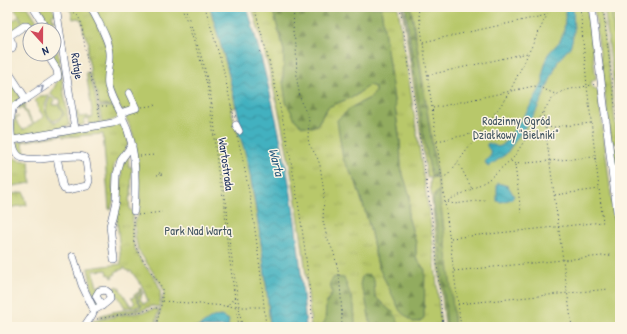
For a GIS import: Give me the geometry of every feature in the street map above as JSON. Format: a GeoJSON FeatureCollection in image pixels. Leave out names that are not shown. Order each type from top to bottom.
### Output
{"type":"FeatureCollection","features":[{"type":"Feature","properties":{"kind":"street"},"geometry":{"type":"LineString","coordinates":[[33,7],[42,22]]}},
{"type":"Feature","properties":{"kind":"street","name":"Rataje"},"geometry":{"type":"LineString","coordinates":[[56,7],[75,129]]}},
{"type":"Feature","properties":{"kind":"street"},"geometry":{"type":"LineString","coordinates":[[91,7],[106,40],[110,53],[107,76],[110,92],[129,132],[132,145],[136,190],[136,213]]}},
{"type":"Feature","properties":{"kind":"street"},"geometry":{"type":"LineString","coordinates":[[592,7],[619,215],[620,236]]}},
{"type":"Feature","properties":{"kind":"street"},"geometry":{"type":"LineString","coordinates":[[7,52],[13,45],[9,36],[22,27]]}},
{"type":"Feature","properties":{"kind":"street"},"geometry":{"type":"LineString","coordinates":[[52,62],[57,70],[58,77],[13,107],[11,113],[9,141],[18,156],[21,158],[79,156],[84,157],[89,181],[87,186],[67,190],[64,189],[57,157]]}},
{"type":"Feature","properties":{"kind":"street"},"geometry":{"type":"LineString","coordinates":[[7,70],[26,99]]}},
{"type":"Feature","properties":{"kind":"street"},"geometry":{"type":"LineString","coordinates":[[9,141],[113,124],[122,116],[136,108],[129,92]]}},
{"type":"Feature","properties":{"kind":"street"},"geometry":{"type":"LineString","coordinates":[[114,260],[110,226],[116,201],[117,174],[121,160],[132,145]]}},
{"type":"Feature","properties":{"kind":"street"},"geometry":{"type":"LineString","coordinates":[[73,256],[82,285],[97,308],[84,327]]}},
{"type":"Feature","properties":{"kind":"path"},"geometry":{"type":"LineString","coordinates":[[68,7],[78,16],[81,22],[89,73],[96,94],[101,126]]}},
{"type":"Feature","properties":{"kind":"path","name":"Wartostrada"},"geometry":{"type":"LineString","coordinates":[[182,7],[202,65],[208,89],[219,177],[225,207],[226,233],[235,297],[238,307],[239,327]]}},
{"type":"Feature","properties":{"kind":"path","name":"Wartostrada"},"geometry":{"type":"LineString","coordinates":[[184,7],[204,65],[212,97],[221,183],[227,206],[228,232],[242,327]]}},
{"type":"Feature","properties":{"kind":"path"},"geometry":{"type":"LineString","coordinates":[[205,7],[223,68],[243,158],[251,202],[266,327]]}},
{"type":"Feature","properties":{"kind":"path"},"geometry":{"type":"LineString","coordinates":[[254,7],[272,72],[287,139],[299,204],[308,271],[313,327]]}},
{"type":"Feature","properties":{"kind":"path"},"geometry":{"type":"LineString","coordinates":[[294,7],[293,33],[296,44],[297,81],[301,102],[309,118],[309,144],[320,164],[324,193],[323,221],[327,238],[334,253],[339,275],[342,327]]}},
{"type":"Feature","properties":{"kind":"path"},"geometry":{"type":"LineString","coordinates":[[400,7],[434,232],[443,327]]}},
{"type":"Feature","properties":{"kind":"path"},"geometry":{"type":"LineString","coordinates":[[425,7],[418,8],[461,327]]}},
{"type":"Feature","properties":{"kind":"path"},"geometry":{"type":"LineString","coordinates":[[430,178],[441,178],[448,175],[510,91],[547,15],[549,7]]}},
{"type":"Feature","properties":{"kind":"path"},"geometry":{"type":"LineString","coordinates":[[450,238],[603,222],[587,86],[580,7]]}},
{"type":"Feature","properties":{"kind":"path"},"geometry":{"type":"LineString","coordinates":[[602,7],[620,148]]}},
{"type":"Feature","properties":{"kind":"path"},"geometry":{"type":"LineString","coordinates":[[615,7],[620,41]]}},
{"type":"Feature","properties":{"kind":"path"},"geometry":{"type":"LineString","coordinates":[[422,42],[547,15]]}},
{"type":"Feature","properties":{"kind":"path"},"geometry":{"type":"LineString","coordinates":[[427,75],[528,53]]}},
{"type":"Feature","properties":{"kind":"path"},"geometry":{"type":"LineString","coordinates":[[223,68],[227,67]]}},
{"type":"Feature","properties":{"kind":"path"},"geometry":{"type":"LineString","coordinates":[[445,203],[488,180],[510,161],[552,98],[560,92],[601,83]]}},
{"type":"Feature","properties":{"kind":"path"},"geometry":{"type":"LineString","coordinates":[[432,108],[534,86],[556,95]]}},
{"type":"Feature","properties":{"kind":"path"},"geometry":{"type":"LineString","coordinates":[[143,106],[157,105]]}},
{"type":"Feature","properties":{"kind":"path"},"geometry":{"type":"LineString","coordinates":[[98,106],[112,106]]}},
{"type":"Feature","properties":{"kind":"path"},"geometry":{"type":"LineString","coordinates":[[543,112],[572,327],[562,327]]}},
{"type":"Feature","properties":{"kind":"path"},"geometry":{"type":"LineString","coordinates":[[233,116],[238,115]]}},
{"type":"Feature","properties":{"kind":"path"},"geometry":{"type":"LineString","coordinates":[[546,128],[591,123]]}},
{"type":"Feature","properties":{"kind":"path"},"geometry":{"type":"LineString","coordinates":[[437,141],[481,132]]}},
{"type":"Feature","properties":{"kind":"path"},"geometry":{"type":"LineString","coordinates":[[136,157],[155,155]]}},
{"type":"Feature","properties":{"kind":"path"},"geometry":{"type":"LineString","coordinates":[[510,161],[515,164],[595,157]]}},
{"type":"Feature","properties":{"kind":"path"},"geometry":{"type":"LineString","coordinates":[[457,162],[472,189]]}},
{"type":"Feature","properties":{"kind":"path"},"geometry":{"type":"LineString","coordinates":[[515,164],[521,213]]}},
{"type":"Feature","properties":{"kind":"path"},"geometry":{"type":"LineString","coordinates":[[157,175],[162,174],[159,173]]}},
{"type":"Feature","properties":{"kind":"path"},"geometry":{"type":"LineString","coordinates":[[554,195],[599,189]]}},
{"type":"Feature","properties":{"kind":"path"},"geometry":{"type":"LineString","coordinates":[[448,201],[454,204],[484,200]]}},
{"type":"Feature","properties":{"kind":"path"},"geometry":{"type":"LineString","coordinates":[[156,327],[162,301],[162,288],[142,260],[136,247],[134,232],[136,213],[162,212]]}},
{"type":"Feature","properties":{"kind":"path"},"geometry":{"type":"LineString","coordinates":[[454,271],[612,255]]}},
{"type":"Feature","properties":{"kind":"path"},"geometry":{"type":"LineString","coordinates":[[261,276],[265,275]]}},
{"type":"Feature","properties":{"kind":"path"},"geometry":{"type":"LineString","coordinates":[[458,304],[609,289]]}},
{"type":"Feature","properties":{"kind":"path"},"geometry":{"type":"LineString","coordinates":[[226,306],[235,297]]}},
{"type":"Feature","properties":{"kind":"path"},"geometry":{"type":"LineString","coordinates":[[162,301],[238,307],[264,307]]}},
{"type":"Feature","properties":{"kind":"path"},"geometry":{"type":"LineString","coordinates":[[89,320],[160,308]]}},
{"type":"Feature","properties":{"kind":"green space"},"geometry":{"type":"Polygon","coordinates":[[[13,7],[28,7],[37,22],[22,22],[22,28],[7,34],[7,25],[18,17],[21,21],[22,20],[13,7]]]}},
{"type":"Feature","properties":{"kind":"green space"},"geometry":{"type":"Polygon","coordinates":[[[40,7],[51,7],[56,14],[52,15],[53,20],[55,20],[54,22],[45,22],[42,15],[44,13],[40,7]]]}},
{"type":"Feature","properties":{"kind":"green space"},"geometry":{"type":"Polygon","coordinates":[[[66,7],[90,7],[108,49],[114,106],[99,105],[90,74],[87,53],[89,43],[84,34],[82,21],[78,18],[73,19],[71,11],[66,7]]]}},
{"type":"Feature","properties":{"kind":"green space","name":"Park Nad Wartą"},"geometry":{"type":"Polygon","coordinates":[[[93,7],[210,7],[227,67],[236,107],[231,109],[235,124],[240,123],[240,131],[238,132],[244,147],[249,170],[259,227],[270,327],[157,327],[164,292],[161,284],[138,250],[135,236],[135,219],[138,217],[138,202],[140,202],[139,179],[133,134],[110,89],[111,55],[93,7]]]}},
{"type":"Feature","properties":{"kind":"green space"},"geometry":{"type":"Polygon","coordinates":[[[252,7],[272,7],[284,51],[283,82],[317,125],[328,107],[355,96],[369,85],[375,87],[375,92],[370,98],[352,107],[343,159],[356,182],[369,224],[378,266],[388,284],[425,270],[416,258],[416,243],[408,216],[410,196],[401,169],[400,142],[382,20],[381,7],[398,7],[432,233],[441,327],[311,327],[297,205],[290,166],[273,86],[252,7]]]}},
{"type":"Feature","properties":{"kind":"green space"},"geometry":{"type":"Polygon","coordinates":[[[272,7],[381,7],[400,142],[401,169],[410,196],[408,216],[416,243],[416,258],[425,270],[424,318],[419,322],[413,322],[400,311],[378,266],[369,224],[356,182],[343,159],[337,120],[352,107],[370,98],[375,92],[375,87],[369,85],[355,96],[328,107],[317,125],[312,127],[302,126],[296,121],[286,102],[283,82],[284,51],[272,7]]]}},
{"type":"Feature","properties":{"kind":"green space"},"geometry":{"type":"Polygon","coordinates":[[[402,7],[430,170],[433,177],[427,178],[402,7]]]}},
{"type":"Feature","properties":{"kind":"green space"},"geometry":{"type":"Polygon","coordinates":[[[405,7],[411,7],[437,176],[433,177],[431,175],[423,135],[405,7]]]}},
{"type":"Feature","properties":{"kind":"green space","name":"Rodzinny Ogród Działkowy \"Bielniki\""},"geometry":{"type":"Polygon","coordinates":[[[411,7],[587,7],[596,79],[591,82],[592,87],[598,90],[620,267],[620,327],[455,327],[430,127],[411,7]]]}},
{"type":"Feature","properties":{"kind":"green space"},"geometry":{"type":"Polygon","coordinates":[[[594,7],[601,7],[618,144],[611,143],[594,7]]]}},
{"type":"Feature","properties":{"kind":"green space"},"geometry":{"type":"Polygon","coordinates":[[[604,7],[611,7],[620,81],[620,133],[604,7]]]}},
{"type":"Feature","properties":{"kind":"green space"},"geometry":{"type":"Polygon","coordinates":[[[611,7],[620,7],[620,81],[611,7]]]}},
{"type":"Feature","properties":{"kind":"green space"},"geometry":{"type":"Polygon","coordinates":[[[52,62],[59,62],[69,124],[71,125],[62,127],[62,129],[17,138],[14,136],[14,117],[19,117],[15,119],[23,130],[33,124],[22,108],[19,109],[18,107],[25,103],[25,106],[23,107],[34,123],[44,117],[35,101],[40,96],[49,95],[44,108],[49,119],[55,123],[64,114],[59,104],[61,102],[59,98],[56,99],[50,94],[59,79],[52,62]]]}},
{"type":"Feature","properties":{"kind":"green space"},"geometry":{"type":"Polygon","coordinates":[[[86,72],[88,73],[95,94],[100,124],[89,124],[88,118],[84,119],[84,124],[80,126],[78,123],[77,110],[79,112],[79,117],[93,117],[86,72]]]}},
{"type":"Feature","properties":{"kind":"green space"},"geometry":{"type":"Polygon","coordinates":[[[7,76],[21,97],[15,103],[7,107],[9,104],[9,98],[7,97],[7,76]]]}},
{"type":"Feature","properties":{"kind":"green space"},"geometry":{"type":"Polygon","coordinates":[[[50,97],[55,100],[53,104],[58,105],[63,113],[61,117],[54,121],[48,115],[46,110],[50,97]]]}},
{"type":"Feature","properties":{"kind":"green space"},"geometry":{"type":"Polygon","coordinates":[[[99,107],[115,107],[119,114],[118,118],[102,124],[99,107]]]}},
{"type":"Feature","properties":{"kind":"green space"},"geometry":{"type":"Polygon","coordinates":[[[121,123],[129,143],[118,161],[114,164],[112,190],[116,191],[111,209],[109,209],[103,134],[63,137],[62,135],[22,142],[27,157],[20,154],[16,142],[121,123]]]}},
{"type":"Feature","properties":{"kind":"green space"},"geometry":{"type":"Polygon","coordinates":[[[7,145],[15,158],[29,161],[31,183],[7,187],[7,145]]]}},
{"type":"Feature","properties":{"kind":"green space"},"geometry":{"type":"Polygon","coordinates":[[[614,148],[618,148],[620,163],[620,212],[612,150],[614,148]]]}},
{"type":"Feature","properties":{"kind":"green space"},"geometry":{"type":"Polygon","coordinates":[[[127,153],[131,154],[128,155],[129,167],[132,167],[131,196],[129,198],[130,210],[133,211],[133,242],[140,259],[158,283],[161,298],[159,307],[153,306],[142,310],[101,317],[99,316],[104,314],[140,308],[142,306],[137,297],[143,292],[140,299],[144,304],[148,301],[142,286],[131,271],[127,271],[125,268],[115,272],[116,274],[112,276],[113,278],[110,274],[108,275],[107,270],[93,271],[97,287],[104,284],[104,288],[100,289],[99,304],[97,305],[92,290],[88,268],[121,264],[116,209],[118,194],[121,190],[122,173],[119,172],[127,153]]]}},
{"type":"Feature","properties":{"kind":"green space"},"geometry":{"type":"Polygon","coordinates":[[[437,177],[439,191],[434,195],[433,202],[439,241],[447,327],[445,327],[430,183],[431,178],[437,177]]]}},
{"type":"Feature","properties":{"kind":"green space"},"geometry":{"type":"Polygon","coordinates":[[[439,191],[450,274],[455,327],[447,327],[439,241],[433,202],[434,195],[439,191]]]}},
{"type":"Feature","properties":{"kind":"green space"},"geometry":{"type":"Polygon","coordinates":[[[24,192],[27,205],[7,208],[7,195],[24,192]]]}},
{"type":"Feature","properties":{"kind":"green space"},"geometry":{"type":"Polygon","coordinates":[[[369,274],[374,280],[375,296],[395,314],[399,325],[397,327],[371,327],[365,296],[360,285],[362,276],[369,274]]]}},
{"type":"Feature","properties":{"kind":"green space"},"geometry":{"type":"Polygon","coordinates":[[[334,277],[344,278],[354,305],[356,327],[321,327],[325,321],[326,304],[332,293],[330,283],[334,277]]]}},
{"type":"Feature","properties":{"kind":"green space"},"geometry":{"type":"Polygon","coordinates":[[[118,286],[131,306],[135,303],[131,298],[140,291],[140,288],[142,291],[136,298],[141,306],[125,308],[118,296],[114,297],[112,289],[118,286]]]}},
{"type":"Feature","properties":{"kind":"green space"},"geometry":{"type":"Polygon","coordinates":[[[159,309],[155,327],[88,327],[93,321],[159,309]]]}},
{"type":"Feature","properties":{"kind":"water","name":"Warta"},"geometry":{"type":"Polygon","coordinates":[[[210,7],[247,7],[272,100],[287,170],[296,227],[306,327],[270,327],[264,262],[250,172],[238,132],[240,131],[240,123],[227,67],[210,7]]]}},
{"type":"Feature","properties":{"kind":"water"},"geometry":{"type":"Polygon","coordinates":[[[566,7],[573,7],[574,31],[570,47],[558,61],[535,113],[506,154],[488,167],[485,162],[491,155],[491,152],[487,144],[489,143],[498,147],[503,145],[528,110],[543,83],[543,72],[548,54],[560,41],[564,31],[566,7]]]}},
{"type":"Feature","properties":{"kind":"water"},"geometry":{"type":"Polygon","coordinates":[[[498,183],[508,186],[514,196],[512,199],[501,202],[497,201],[498,183]]]}},
{"type":"Feature","properties":{"kind":"water"},"geometry":{"type":"Polygon","coordinates":[[[221,316],[229,320],[228,327],[198,327],[213,317],[221,316]]]}}]}
